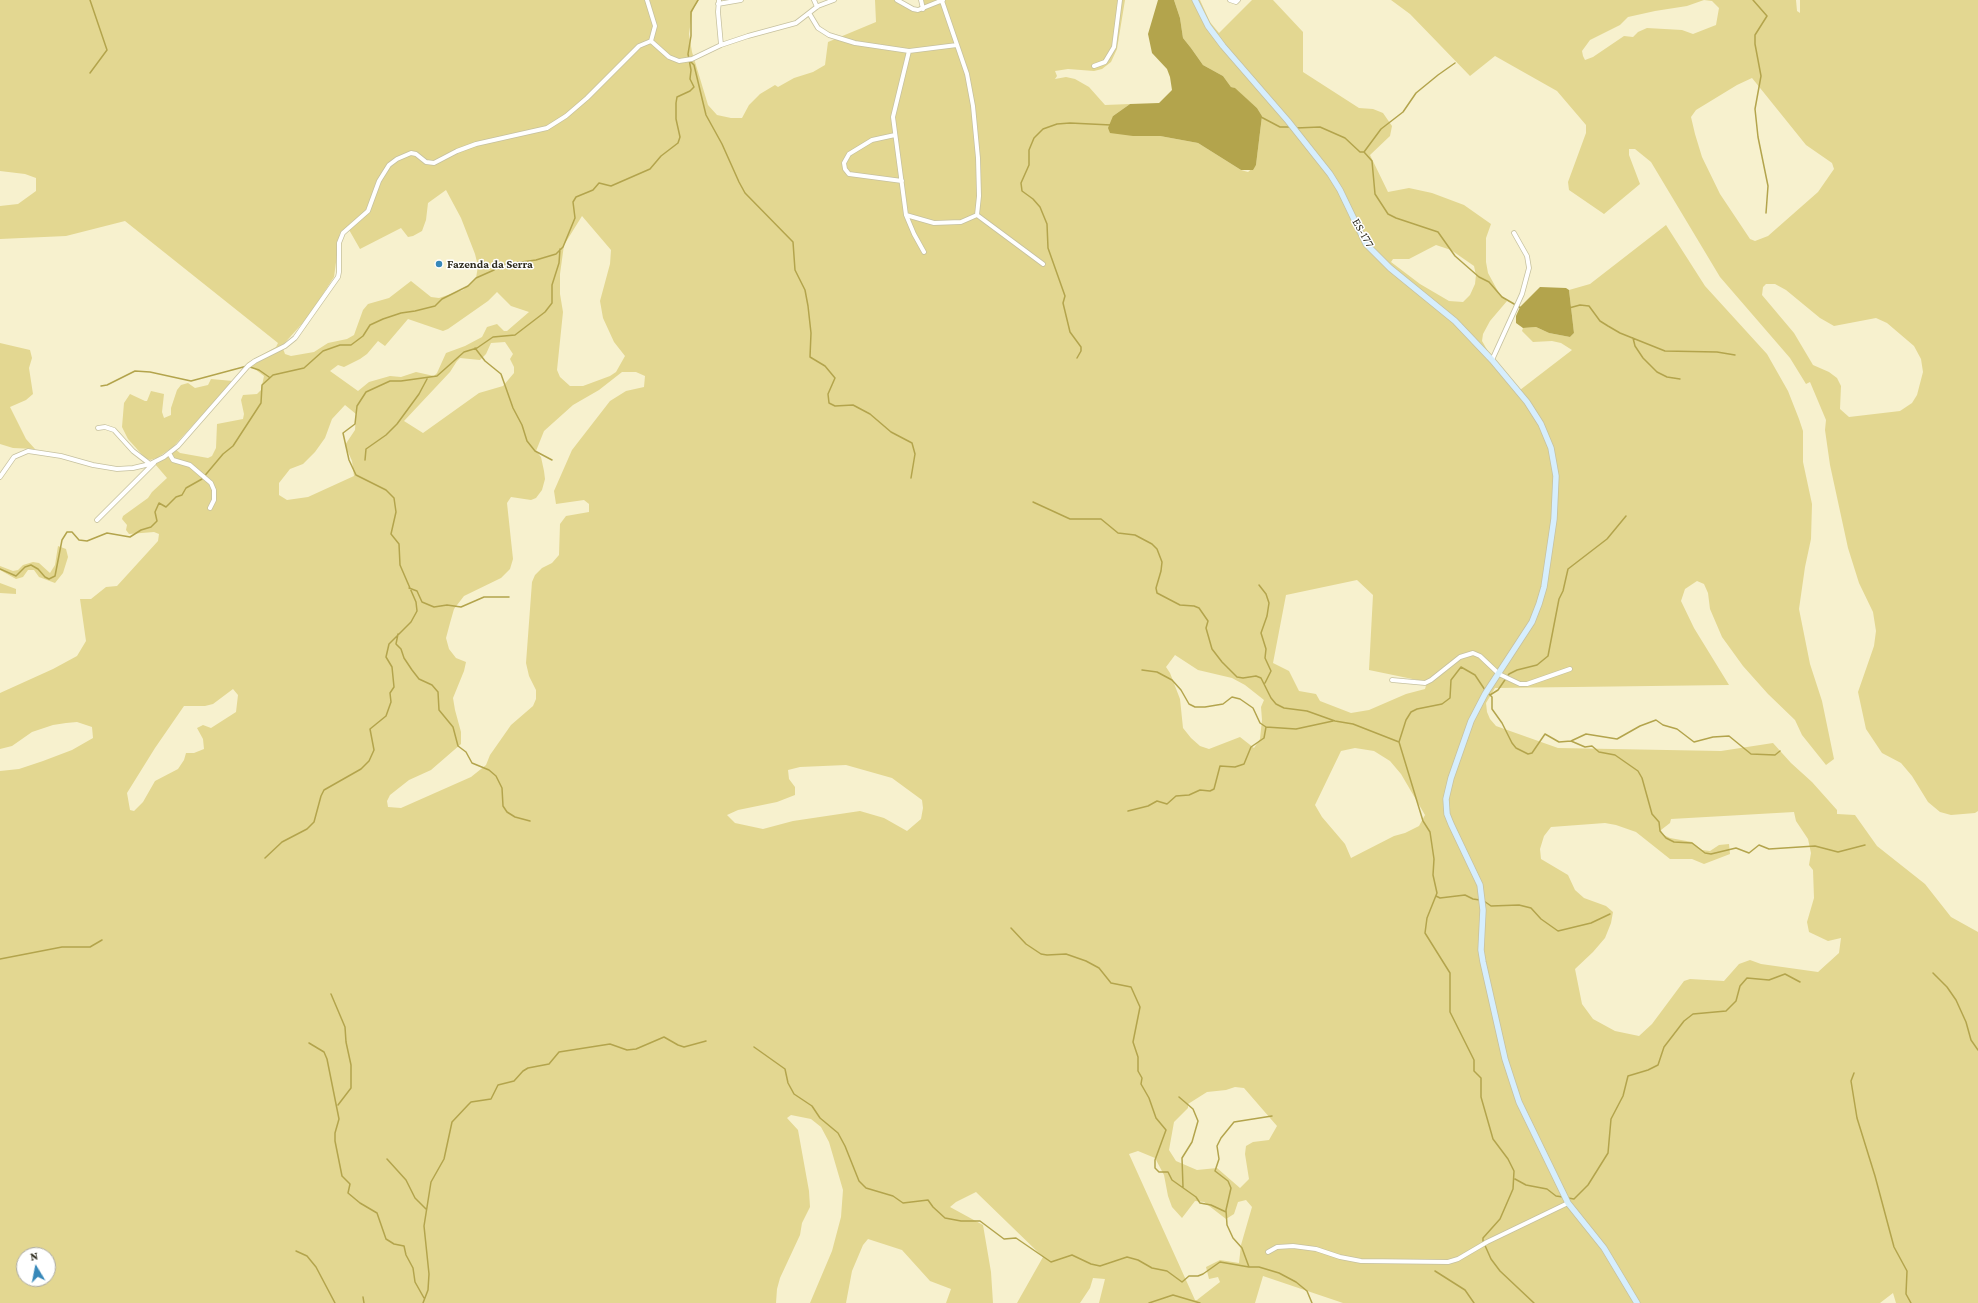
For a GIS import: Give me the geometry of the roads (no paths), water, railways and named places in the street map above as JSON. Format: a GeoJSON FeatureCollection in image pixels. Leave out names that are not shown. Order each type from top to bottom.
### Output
{"type":"FeatureCollection","features":[{"type":"Feature","properties":{"kind":"main road","name":"ES-177"},"geometry":{"type":"LineString","coordinates":[[1195,0],[1208,26],[1223,46],[1288,121],[1330,174],[1340,190],[1366,244],[1390,268],[1455,321],[1492,360],[1527,402],[1541,424],[1551,448],[1556,476],[1556,490],[1554,519],[1544,587],[1532,622],[1485,694],[1471,721],[1451,778],[1446,799],[1447,814],[1480,885],[1484,910],[1481,945],[1483,962],[1511,1080],[1519,1102],[1568,1203],[1604,1248],[1637,1303]]}},
{"type":"Feature","properties":{"kind":"street"},"geometry":{"type":"LineString","coordinates":[[647,0],[654,26],[651,41]]}},
{"type":"Feature","properties":{"kind":"street"},"geometry":{"type":"LineString","coordinates":[[721,45],[719,2],[741,0]]}},
{"type":"Feature","properties":{"kind":"street"},"geometry":{"type":"LineString","coordinates":[[814,0],[817,7]]}},
{"type":"Feature","properties":{"kind":"street"},"geometry":{"type":"LineString","coordinates":[[651,41],[669,57],[679,61],[692,59],[721,45],[796,23],[803,20],[817,7],[834,0]]}},
{"type":"Feature","properties":{"kind":"street"},"geometry":{"type":"LineString","coordinates":[[897,0],[913,9],[923,9],[943,1],[967,74],[973,106],[978,158],[979,196],[977,215]]}},
{"type":"Feature","properties":{"kind":"street"},"geometry":{"type":"LineString","coordinates":[[921,0],[923,9]]}},
{"type":"Feature","properties":{"kind":"street"},"geometry":{"type":"LineString","coordinates":[[1094,66],[1105,62],[1114,47],[1120,0]]}},
{"type":"Feature","properties":{"kind":"street"},"geometry":{"type":"LineString","coordinates":[[1230,0],[1236,2],[1238,0]]}},
{"type":"Feature","properties":{"kind":"street"},"geometry":{"type":"LineString","coordinates":[[809,13],[818,28],[829,35],[855,43],[909,50],[957,45]]}},
{"type":"Feature","properties":{"kind":"street"},"geometry":{"type":"LineString","coordinates":[[97,520],[156,462],[178,446],[248,366],[285,346],[294,338],[338,277],[340,265],[339,243],[343,233],[368,211],[379,181],[393,162],[406,154],[411,153],[416,154],[430,164],[457,150],[476,144],[548,128],[566,116],[587,98],[639,46],[651,41]]}},
{"type":"Feature","properties":{"kind":"street"},"geometry":{"type":"LineString","coordinates":[[909,50],[893,117],[906,215],[924,252]]}},
{"type":"Feature","properties":{"kind":"street"},"geometry":{"type":"LineString","coordinates":[[895,135],[872,140],[849,154],[844,163],[845,169],[849,174],[902,181]]}},
{"type":"Feature","properties":{"kind":"street"},"geometry":{"type":"LineString","coordinates":[[906,215],[934,223],[961,222],[977,215]]}},
{"type":"Feature","properties":{"kind":"street"},"geometry":{"type":"LineString","coordinates":[[977,215],[1043,264]]}},
{"type":"Feature","properties":{"kind":"street"},"geometry":{"type":"LineString","coordinates":[[1492,360],[1522,294],[1529,268],[1527,256],[1514,233]]}},
{"type":"Feature","properties":{"kind":"street"},"geometry":{"type":"LineString","coordinates":[[98,428],[105,427],[114,430],[133,451],[150,464]]}},
{"type":"Feature","properties":{"kind":"street"},"geometry":{"type":"LineString","coordinates":[[0,477],[14,457],[28,451],[61,456],[93,465],[117,469],[133,468],[156,462]]}},
{"type":"Feature","properties":{"kind":"street"},"geometry":{"type":"LineString","coordinates":[[169,453],[173,460],[190,465],[211,483],[214,490],[214,500],[210,508]]}},
{"type":"Feature","properties":{"kind":"street"},"geometry":{"type":"LineString","coordinates":[[1392,680],[1425,683],[1431,680],[1460,656],[1473,653],[1480,656],[1499,674],[1513,681],[1527,684],[1570,669]]}},
{"type":"Feature","properties":{"kind":"street"},"geometry":{"type":"LineString","coordinates":[[1268,1252],[1277,1247],[1293,1246],[1361,1261],[1448,1262],[1458,1259],[1487,1242],[1568,1203]]}},
{"type":"Feature","properties":{"kind":"waterway"},"geometry":{"type":"LineString","coordinates":[[90,0],[107,50],[90,73]]}},
{"type":"Feature","properties":{"kind":"waterway"},"geometry":{"type":"LineString","coordinates":[[0,569],[16,576],[25,567],[31,565],[49,579],[55,576],[62,540],[67,532],[72,532],[79,540],[87,541],[107,533],[130,537],[141,530],[151,527],[157,521],[155,512],[159,503],[166,507],[176,497],[182,495],[186,488],[202,479],[223,454],[233,446],[261,403],[262,385],[273,375],[304,368],[323,351],[340,345],[351,345],[363,336],[370,325],[383,319],[401,313],[435,306],[442,299],[468,286],[476,278],[494,270],[499,265],[536,260],[556,254],[563,247],[575,218],[573,202],[576,197],[593,190],[599,183],[611,186],[650,169],[661,156],[678,143],[680,137],[676,119],[677,97],[690,91],[694,87],[690,79],[691,70],[688,54],[691,36],[691,12],[698,0]]}},
{"type":"Feature","properties":{"kind":"waterway"},"geometry":{"type":"LineString","coordinates":[[1753,0],[1767,16],[1755,35],[1755,44],[1761,76],[1755,109],[1758,137],[1768,186],[1766,213]]}},
{"type":"Feature","properties":{"kind":"waterway"},"geometry":{"type":"LineString","coordinates":[[690,61],[694,65],[706,115],[722,144],[745,193],[793,242],[795,270],[805,290],[808,306],[811,333],[810,357],[825,366],[835,378],[828,394],[829,403],[835,406],[853,405],[870,414],[891,432],[912,443],[915,454],[911,478]]}},
{"type":"Feature","properties":{"kind":"waterway"},"geometry":{"type":"LineString","coordinates":[[1364,152],[1381,129],[1403,112],[1416,93],[1455,63]]}},
{"type":"Feature","properties":{"kind":"waterway"},"geometry":{"type":"LineString","coordinates":[[1261,117],[1280,127],[1290,127]]}},
{"type":"Feature","properties":{"kind":"waterway"},"geometry":{"type":"LineString","coordinates":[[1077,358],[1081,351],[1081,347],[1070,332],[1063,303],[1065,296],[1048,248],[1047,224],[1040,207],[1033,199],[1022,191],[1021,183],[1029,165],[1029,150],[1034,138],[1043,129],[1057,124],[1070,123],[1111,125]]}},
{"type":"Feature","properties":{"kind":"waterway"},"geometry":{"type":"LineString","coordinates":[[1296,128],[1320,127],[1345,138],[1360,152],[1364,152],[1372,161],[1375,194],[1388,214],[1438,232],[1455,256],[1479,277],[1489,282],[1502,297],[1521,308]]}},
{"type":"Feature","properties":{"kind":"waterway"},"geometry":{"type":"LineString","coordinates":[[265,858],[282,842],[307,829],[314,822],[324,790],[361,769],[369,761],[374,750],[370,729],[386,716],[391,702],[390,693],[394,687],[392,667],[386,657],[389,644],[411,622],[417,611],[416,602],[400,565],[399,544],[391,534],[396,512],[394,498],[386,490],[356,475],[349,460],[343,433],[355,424],[357,406],[366,392],[390,381],[437,376],[464,352],[477,348],[493,337],[515,335],[545,312],[552,303],[552,285],[559,263],[560,249]]}},
{"type":"Feature","properties":{"kind":"waterway"},"geometry":{"type":"LineString","coordinates":[[1569,308],[1580,305],[1589,306],[1600,321],[1608,326],[1620,333],[1665,351],[1717,352],[1735,355]]}},
{"type":"Feature","properties":{"kind":"waterway"},"geometry":{"type":"LineString","coordinates":[[1633,338],[1635,346],[1643,358],[1657,372],[1667,377],[1680,379]]}},
{"type":"Feature","properties":{"kind":"waterway"},"geometry":{"type":"LineString","coordinates":[[475,348],[485,361],[501,374],[527,441],[535,451],[552,460]]}},
{"type":"Feature","properties":{"kind":"waterway"},"geometry":{"type":"LineString","coordinates":[[101,386],[107,385],[135,371],[150,372],[191,381],[247,366],[259,370],[269,377]]}},
{"type":"Feature","properties":{"kind":"waterway"},"geometry":{"type":"LineString","coordinates":[[365,460],[366,449],[386,435],[397,424],[419,394],[427,379]]}},
{"type":"Feature","properties":{"kind":"waterway"},"geometry":{"type":"LineString","coordinates":[[1033,502],[1070,519],[1101,519],[1118,533],[1135,535],[1152,544],[1157,549],[1162,562],[1156,588],[1157,593],[1180,605],[1199,608],[1208,621],[1206,628],[1212,649],[1222,662],[1237,677],[1243,678],[1256,676],[1261,678],[1271,698],[1276,704],[1284,708],[1307,711],[1335,721],[1353,724],[1399,742]]}},
{"type":"Feature","properties":{"kind":"waterway"},"geometry":{"type":"LineString","coordinates":[[1490,695],[1498,690],[1509,674],[1517,670],[1537,665],[1548,656],[1559,599],[1563,591],[1568,569],[1607,539],[1626,516]]}},
{"type":"Feature","properties":{"kind":"waterway"},"geometry":{"type":"LineString","coordinates":[[1259,585],[1266,594],[1269,603],[1267,616],[1261,633],[1266,649],[1265,658],[1271,671],[1265,683]]}},
{"type":"Feature","properties":{"kind":"waterway"},"geometry":{"type":"LineString","coordinates":[[409,588],[417,591],[422,602],[434,607],[447,605],[461,607],[484,597],[509,597]]}},
{"type":"Feature","properties":{"kind":"waterway"},"geometry":{"type":"LineString","coordinates":[[398,634],[396,644],[401,649],[404,658],[412,670],[419,679],[432,685],[438,692],[439,710],[453,727],[458,746],[466,752],[472,763],[489,770],[496,776],[502,788],[503,806],[507,812],[515,817],[530,821]]}},
{"type":"Feature","properties":{"kind":"waterway"},"geometry":{"type":"LineString","coordinates":[[1485,690],[1475,675],[1461,667],[1451,680],[1450,698],[1442,704],[1417,709],[1411,712],[1406,720],[1399,742],[1423,821],[1430,832],[1434,859],[1433,875],[1437,893],[1427,918],[1425,933],[1450,973],[1450,1012],[1474,1060],[1474,1071],[1481,1078],[1481,1097],[1493,1139],[1508,1159],[1514,1171],[1513,1189],[1500,1219],[1483,1238],[1483,1241],[1491,1259],[1500,1271],[1534,1303]]}},
{"type":"Feature","properties":{"kind":"waterway"},"geometry":{"type":"LineString","coordinates":[[1142,670],[1157,672],[1172,680],[1181,690],[1189,704],[1195,707],[1223,704],[1232,697],[1240,699],[1253,708],[1260,723],[1266,727],[1296,729],[1333,721]]}},
{"type":"Feature","properties":{"kind":"waterway"},"geometry":{"type":"LineString","coordinates":[[1488,693],[1492,697],[1492,709],[1502,723],[1512,743],[1516,748],[1528,754],[1532,753],[1545,734],[1559,742],[1571,741],[1586,734],[1617,739],[1640,726],[1656,720],[1663,725],[1677,729],[1694,742],[1713,737],[1729,736],[1751,754],[1775,755],[1780,751]]}},
{"type":"Feature","properties":{"kind":"waterway"},"geometry":{"type":"LineString","coordinates":[[1128,811],[1148,806],[1157,801],[1167,804],[1176,796],[1189,795],[1200,790],[1210,791],[1214,789],[1220,766],[1235,767],[1244,764],[1251,747],[1264,738],[1266,727]]}},
{"type":"Feature","properties":{"kind":"waterway"},"geometry":{"type":"LineString","coordinates":[[1571,741],[1585,747],[1592,746],[1599,752],[1615,755],[1638,771],[1642,778],[1652,814],[1659,822],[1660,831],[1666,838],[1674,842],[1692,843],[1705,853],[1711,854],[1736,848],[1749,853],[1759,845],[1769,849],[1815,846],[1838,852],[1865,845]]}},
{"type":"Feature","properties":{"kind":"waterway"},"geometry":{"type":"LineString","coordinates":[[1436,896],[1440,898],[1465,895],[1473,899],[1480,900]]}},
{"type":"Feature","properties":{"kind":"waterway"},"geometry":{"type":"LineString","coordinates":[[1484,901],[1491,906],[1519,905],[1531,908],[1541,919],[1558,931],[1591,923],[1610,914]]}},
{"type":"Feature","properties":{"kind":"waterway"},"geometry":{"type":"LineString","coordinates":[[1011,928],[1026,944],[1041,954],[1066,954],[1086,961],[1099,968],[1111,983],[1131,987],[1140,1007],[1133,1042],[1138,1057],[1138,1071],[1142,1078],[1141,1084],[1149,1098],[1156,1118],[1166,1130],[1155,1160],[1155,1168],[1159,1172],[1168,1172],[1172,1180],[1196,1197],[1200,1203],[1211,1205],[1226,1212]]}},
{"type":"Feature","properties":{"kind":"waterway"},"geometry":{"type":"LineString","coordinates":[[0,959],[62,947],[90,947],[102,940]]}},
{"type":"Feature","properties":{"kind":"waterway"},"geometry":{"type":"LineString","coordinates":[[1933,973],[1947,987],[1956,1000],[1966,1022],[1971,1040],[1978,1050]]}},
{"type":"Feature","properties":{"kind":"waterway"},"geometry":{"type":"LineString","coordinates":[[1568,1198],[1574,1199],[1588,1185],[1608,1153],[1611,1119],[1623,1096],[1628,1076],[1648,1070],[1658,1065],[1664,1047],[1684,1021],[1693,1014],[1726,1011],[1736,1001],[1740,986],[1747,978],[1769,980],[1785,974],[1800,982]]}},
{"type":"Feature","properties":{"kind":"waterway"},"geometry":{"type":"LineString","coordinates":[[331,994],[345,1027],[346,1042],[351,1065],[351,1088],[338,1105]]}},
{"type":"Feature","properties":{"kind":"waterway"},"geometry":{"type":"LineString","coordinates":[[423,1303],[428,1290],[429,1274],[424,1226],[431,1182],[444,1159],[452,1122],[471,1102],[491,1099],[498,1085],[514,1081],[523,1071],[528,1068],[549,1064],[559,1052],[610,1044],[627,1050],[636,1049],[664,1037],[684,1047],[706,1041]]}},
{"type":"Feature","properties":{"kind":"waterway"},"geometry":{"type":"LineString","coordinates":[[309,1043],[324,1052],[327,1059],[339,1119],[335,1133],[335,1141],[342,1176],[350,1184],[348,1193],[360,1203],[377,1213],[386,1239],[394,1244],[404,1246],[406,1255],[413,1268],[415,1282],[424,1298]]}},
{"type":"Feature","properties":{"kind":"waterway"},"geometry":{"type":"LineString","coordinates":[[754,1047],[785,1069],[788,1083],[794,1094],[812,1106],[820,1118],[838,1133],[845,1146],[859,1181],[866,1188],[893,1196],[903,1203],[928,1200],[945,1218],[961,1221],[980,1221],[1004,1239],[1016,1238],[1051,1262],[1072,1255],[1091,1264],[1100,1266],[1127,1257],[1138,1260],[1152,1268],[1167,1271],[1182,1282],[1189,1276],[1198,1276],[1203,1274],[1220,1262],[1249,1267],[1259,1267],[1279,1273],[1296,1282],[1307,1291],[1312,1303]]}},
{"type":"Feature","properties":{"kind":"waterway"},"geometry":{"type":"LineString","coordinates":[[1854,1073],[1851,1081],[1857,1118],[1875,1176],[1894,1247],[1907,1271],[1906,1294],[1911,1303]]}},
{"type":"Feature","properties":{"kind":"waterway"},"geometry":{"type":"LineString","coordinates":[[1179,1097],[1193,1109],[1198,1121],[1192,1142],[1182,1158],[1183,1187]]}},
{"type":"Feature","properties":{"kind":"waterway"},"geometry":{"type":"LineString","coordinates":[[1249,1267],[1242,1248],[1233,1238],[1227,1225],[1226,1210],[1231,1188],[1228,1181],[1215,1171],[1219,1159],[1217,1146],[1221,1138],[1234,1122],[1272,1116]]}},
{"type":"Feature","properties":{"kind":"waterway"},"geometry":{"type":"LineString","coordinates":[[387,1159],[406,1180],[415,1198],[426,1209]]}},
{"type":"Feature","properties":{"kind":"waterway"},"geometry":{"type":"LineString","coordinates":[[1515,1179],[1526,1185],[1547,1189],[1556,1196],[1563,1197]]}},
{"type":"Feature","properties":{"kind":"waterway"},"geometry":{"type":"LineString","coordinates":[[296,1251],[307,1256],[316,1267],[335,1303]]}},
{"type":"Feature","properties":{"kind":"waterway"},"geometry":{"type":"LineString","coordinates":[[1435,1271],[1465,1290],[1474,1303]]}},
{"type":"Feature","properties":{"kind":"waterway"},"geometry":{"type":"LineString","coordinates":[[1149,1303],[1173,1295],[1200,1303]]}},
{"type":"Feature","properties":{"kind":"waterway"},"geometry":{"type":"LineString","coordinates":[[363,1297],[364,1303]]}},
{"type":"Feature","properties":{"kind":"place","name":"Fazenda da Serra"},"geometry":{"type":"Point","coordinates":[439,264]}}]}
